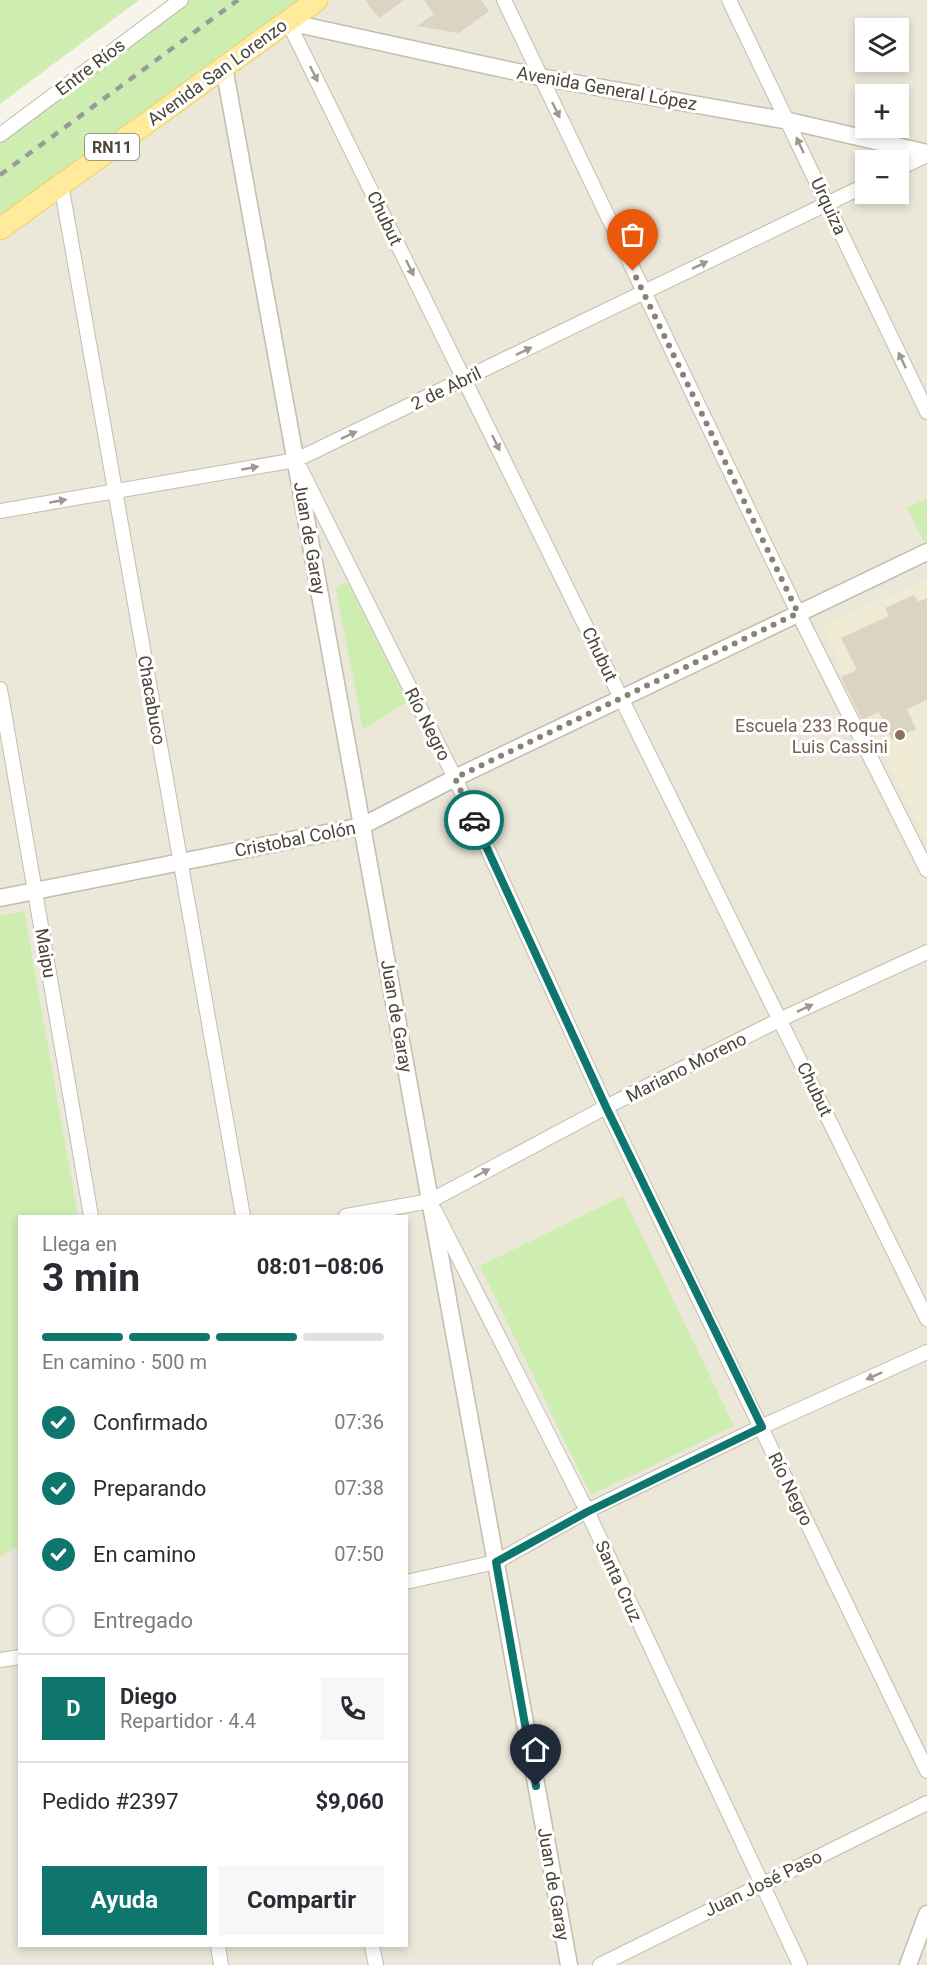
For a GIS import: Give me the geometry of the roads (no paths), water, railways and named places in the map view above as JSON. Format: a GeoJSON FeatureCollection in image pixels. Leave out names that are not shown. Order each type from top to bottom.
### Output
{"type":"FeatureCollection","features":[{"type":"Feature","properties":{"kind":"main road","name":"Avenida San Lorenzo"},"geometry":{"type":"LineString","coordinates":[[0,230],[317,0]]}},
{"type":"Feature","properties":{"kind":"street","name":"Entre Ríos"},"geometry":{"type":"LineString","coordinates":[[0,135],[181,0]]}},
{"type":"Feature","properties":{"kind":"street"},"geometry":{"type":"LineString","coordinates":[[504,0],[798,613],[927,870]]}},
{"type":"Feature","properties":{"kind":"street","name":"Urquiza"},"geometry":{"type":"LineString","coordinates":[[729,0],[927,412]]}},
{"type":"Feature","properties":{"kind":"street","name":"Avenida General López"},"geometry":{"type":"LineString","coordinates":[[288,22],[540,76],[789,121],[927,154]]}},
{"type":"Feature","properties":{"kind":"street","name":"Chubut"},"geometry":{"type":"LineString","coordinates":[[288,22],[927,1319]]}},
{"type":"Feature","properties":{"kind":"street","name":"Juan de Garay"},"geometry":{"type":"LineString","coordinates":[[224,66],[569,1965]]}},
{"type":"Feature","properties":{"kind":"street"},"geometry":{"type":"LineString","coordinates":[[909,163],[927,154]]}},
{"type":"Feature","properties":{"kind":"street","name":"Chacabuco"},"geometry":{"type":"LineString","coordinates":[[61,184],[243,1215]]}},
{"type":"Feature","properties":{"kind":"street","name":"2 de Abril"},"geometry":{"type":"LineString","coordinates":[[0,511],[296,460],[855,190]]}},
{"type":"Feature","properties":{"kind":"street","name":"Río Negro"},"geometry":{"type":"LineString","coordinates":[[296,460],[455,778],[606,1107],[927,1771]]}},
{"type":"Feature","properties":{"kind":"street","name":"Cristobal Colón"},"geometry":{"type":"LineString","coordinates":[[0,898],[362,826],[455,778],[927,552]]}},
{"type":"Feature","properties":{"kind":"street","name":"Maipu"},"geometry":{"type":"LineString","coordinates":[[0,689],[91,1215]]}},
{"type":"Feature","properties":{"kind":"street","name":"Mariano Moreno"},"geometry":{"type":"LineString","coordinates":[[352,1215],[430,1201],[606,1107],[781,1019],[927,952]]}},
{"type":"Feature","properties":{"kind":"street","name":"Santa Cruz"},"geometry":{"type":"LineString","coordinates":[[430,1201],[587,1512],[800,1965]]}},
{"type":"Feature","properties":{"kind":"street"},"geometry":{"type":"LineString","coordinates":[[408,1582],[496,1562],[587,1512],[762,1427],[927,1352]]}},
{"type":"Feature","properties":{"kind":"street"},"geometry":{"type":"LineString","coordinates":[[0,1660],[18,1657]]}},
{"type":"Feature","properties":{"kind":"street","name":"Juan José Paso"},"geometry":{"type":"LineString","coordinates":[[600,1965],[927,1803]]}},
{"type":"Feature","properties":{"kind":"street"},"geometry":{"type":"LineString","coordinates":[[908,1965],[927,1914]]}},
{"type":"Feature","properties":{"kind":"street"},"geometry":{"type":"LineString","coordinates":[[218,1947],[222,1965]]}},
{"type":"Feature","properties":{"kind":"street"},"geometry":{"type":"LineString","coordinates":[[372,1947],[376,1965]]}},
{"type":"Feature","properties":{"kind":"railway"},"geometry":{"type":"LineString","coordinates":[[0,175],[238,0]]}},
{"type":"Feature","properties":{"kind":"place","name":"Escuela 233 Roque Luis Cassini"},"geometry":{"type":"Point","coordinates":[900,735]}}]}
